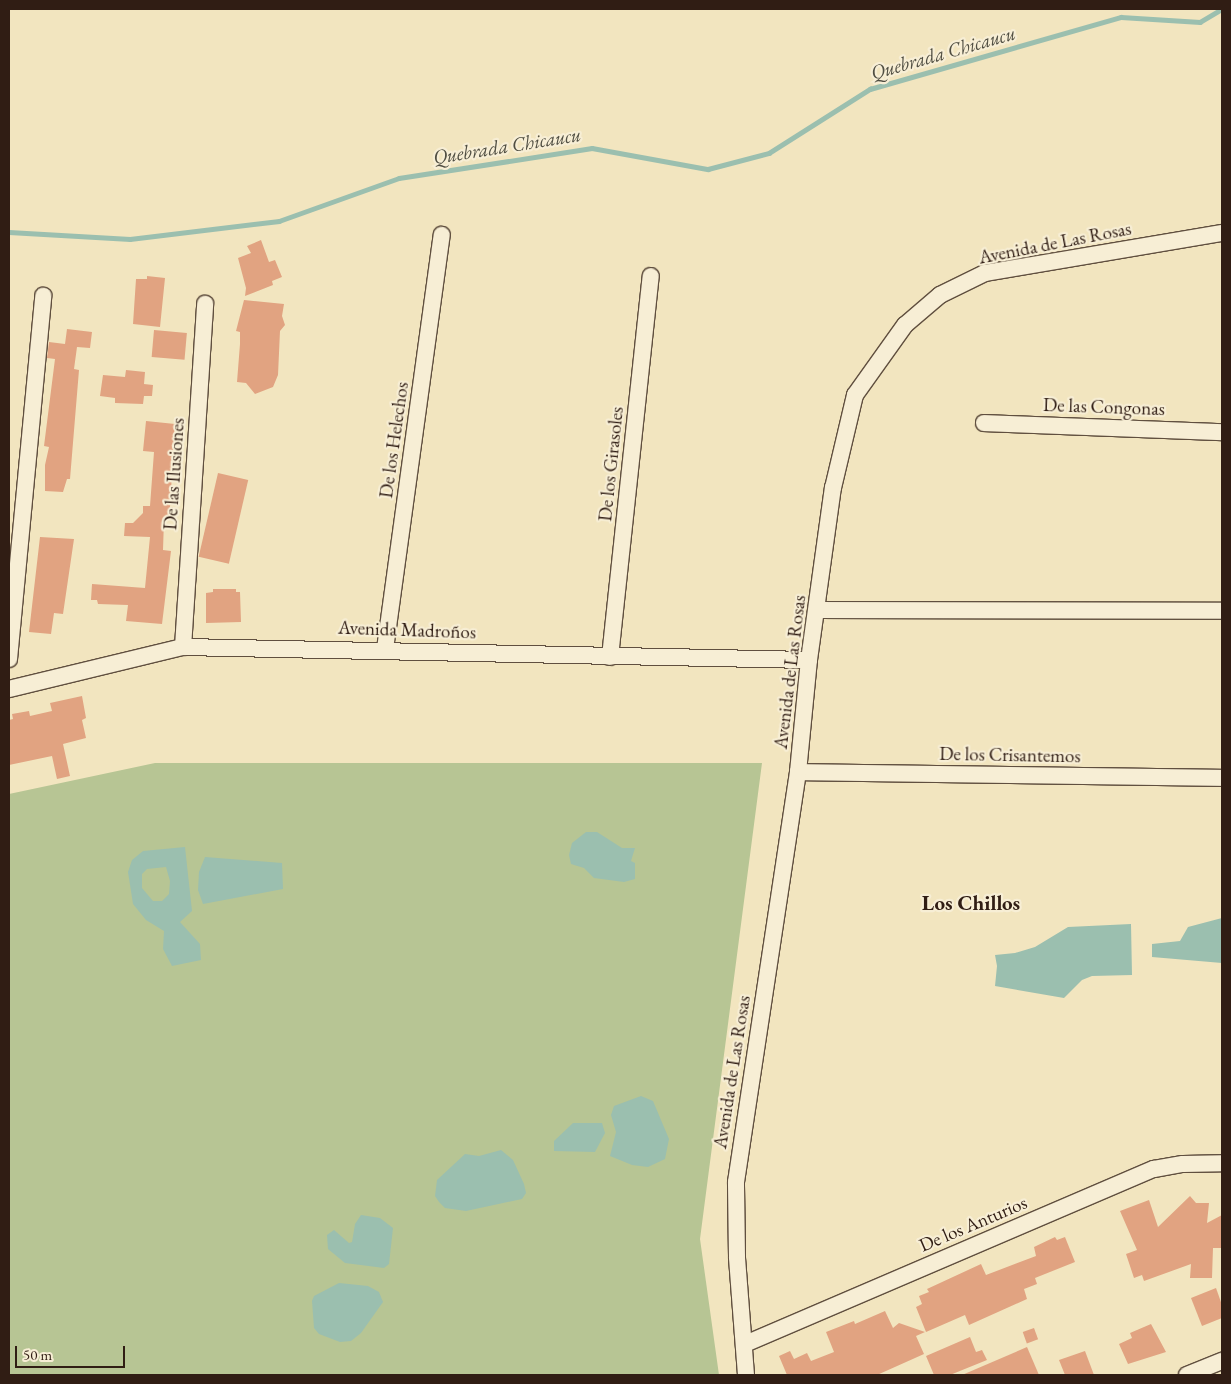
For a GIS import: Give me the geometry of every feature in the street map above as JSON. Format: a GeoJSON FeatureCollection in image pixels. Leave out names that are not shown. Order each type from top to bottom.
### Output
{"type":"FeatureCollection","features":[{"type":"Feature","properties":{"kind":"street","name":"Avenida de Las Rosas"},"geometry":{"type":"LineString","coordinates":[[746,1375],[737,1257],[736,1182],[798,772],[809,660],[818,610],[833,488],[855,395],[905,325],[940,295],[985,273],[1222,233]]}},
{"type":"Feature","properties":{"kind":"street","name":"De los Helechos"},"geometry":{"type":"LineString","coordinates":[[385,649],[442,236]]}},
{"type":"Feature","properties":{"kind":"street","name":"De los Girasoles"},"geometry":{"type":"LineString","coordinates":[[610,657],[651,276]]}},
{"type":"Feature","properties":{"kind":"street"},"geometry":{"type":"LineString","coordinates":[[9,659],[43,296]]}},
{"type":"Feature","properties":{"kind":"street","name":"De las Ilusiones"},"geometry":{"type":"LineString","coordinates":[[184,647],[205,304]]}},
{"type":"Feature","properties":{"kind":"street","name":"De las Congonas"},"geometry":{"type":"LineString","coordinates":[[984,423],[1222,432]]}},
{"type":"Feature","properties":{"kind":"street"},"geometry":{"type":"LineString","coordinates":[[818,610],[1222,611]]}},
{"type":"Feature","properties":{"kind":"street","name":"Avenida Madroños"},"geometry":{"type":"LineString","coordinates":[[9,689],[184,647],[385,649],[610,657],[809,660]]}},
{"type":"Feature","properties":{"kind":"street","name":"De los Crisantemos"},"geometry":{"type":"LineString","coordinates":[[798,772],[1222,778]]}},
{"type":"Feature","properties":{"kind":"street","name":"De los Anturios"},"geometry":{"type":"LineString","coordinates":[[745,1344],[1154,1169],[1183,1164],[1222,1163]]}},
{"type":"Feature","properties":{"kind":"street"},"geometry":{"type":"LineString","coordinates":[[1187,1375],[1222,1361]]}},
{"type":"Feature","properties":{"kind":"green space"},"geometry":{"type":"Polygon","coordinates":[[[155,763],[762,763],[700,1239],[719,1375],[9,1375],[9,794],[155,763]]]}},
{"type":"Feature","properties":{"kind":"shaded area"},"geometry":{"type":"Polygon","coordinates":[[[586,832],[597,832],[622,848],[635,848],[631,861],[635,863],[635,879],[624,882],[594,878],[584,868],[571,864],[569,855],[572,843],[586,832]]]}},
{"type":"Feature","properties":{"kind":"shaded area"},"geometry":{"type":"Polygon","coordinates":[[[185,847],[192,911],[180,922],[200,944],[201,960],[172,966],[163,949],[164,931],[146,920],[133,904],[128,872],[132,860],[143,851],[185,847]],[[166,867],[147,869],[142,874],[142,888],[153,901],[162,901],[169,894],[170,881],[166,867]]]}},
{"type":"Feature","properties":{"kind":"shaded area"},"geometry":{"type":"Polygon","coordinates":[[[205,857],[282,863],[283,889],[203,904],[198,890],[199,872],[205,857]]]}},
{"type":"Feature","properties":{"kind":"shaded area"},"geometry":{"type":"Polygon","coordinates":[[[1222,918],[1222,963],[1152,957],[1152,944],[1180,941],[1188,927],[1222,918]]]}},
{"type":"Feature","properties":{"kind":"shaded area"},"geometry":{"type":"Polygon","coordinates":[[[1131,924],[1132,975],[1092,976],[1082,980],[1064,998],[995,986],[997,966],[995,955],[1015,953],[1035,947],[1068,927],[1131,924]]]}},
{"type":"Feature","properties":{"kind":"shaded area"},"geometry":{"type":"Polygon","coordinates":[[[641,1096],[653,1101],[669,1139],[665,1159],[648,1167],[632,1165],[610,1156],[616,1132],[611,1115],[614,1106],[641,1096]]]}},
{"type":"Feature","properties":{"kind":"shaded area"},"geometry":{"type":"Polygon","coordinates":[[[573,1123],[602,1123],[605,1133],[595,1152],[554,1151],[554,1141],[573,1123]]]}},
{"type":"Feature","properties":{"kind":"shaded area"},"geometry":{"type":"Polygon","coordinates":[[[501,1150],[513,1160],[524,1184],[526,1193],[522,1199],[466,1211],[445,1208],[439,1202],[435,1196],[437,1180],[465,1154],[479,1156],[501,1150]]]}},
{"type":"Feature","properties":{"kind":"shaded area"},"geometry":{"type":"Polygon","coordinates":[[[361,1215],[380,1218],[393,1228],[389,1264],[384,1268],[345,1263],[328,1249],[327,1235],[334,1230],[349,1243],[352,1242],[355,1224],[361,1215]]]}},
{"type":"Feature","properties":{"kind":"shaded area"},"geometry":{"type":"Polygon","coordinates":[[[339,1283],[368,1286],[379,1292],[383,1302],[361,1333],[351,1341],[340,1342],[319,1334],[314,1328],[312,1301],[314,1296],[339,1283]]]}},
{"type":"Feature","properties":{"kind":"building"},"geometry":{"type":"Polygon","coordinates":[[[261,240],[269,262],[275,260],[282,277],[272,281],[273,285],[245,296],[246,288],[238,258],[251,253],[247,246],[261,240]]]}},
{"type":"Feature","properties":{"kind":"building"},"geometry":{"type":"Polygon","coordinates":[[[147,276],[165,278],[160,327],[133,324],[136,279],[147,279],[147,276]]]}},
{"type":"Feature","properties":{"kind":"building"},"geometry":{"type":"Polygon","coordinates":[[[244,300],[284,304],[282,316],[285,325],[280,331],[278,375],[273,387],[255,394],[246,383],[237,382],[240,332],[236,331],[244,300]]]}},
{"type":"Feature","properties":{"kind":"building"},"geometry":{"type":"Polygon","coordinates":[[[67,329],[92,332],[90,348],[77,347],[74,369],[79,370],[70,479],[67,479],[63,492],[45,491],[45,465],[49,447],[44,446],[55,359],[47,358],[49,342],[65,344],[67,329]]]}},
{"type":"Feature","properties":{"kind":"building"},"geometry":{"type":"Polygon","coordinates":[[[154,330],[187,333],[185,360],[152,357],[154,330]]]}},
{"type":"Feature","properties":{"kind":"building"},"geometry":{"type":"Polygon","coordinates":[[[126,370],[145,372],[144,384],[153,385],[152,396],[144,396],[143,404],[115,403],[115,398],[100,396],[103,375],[125,377],[126,370]]]}},
{"type":"Feature","properties":{"kind":"building"},"geometry":{"type":"Polygon","coordinates":[[[146,421],[175,424],[170,507],[173,507],[173,520],[164,520],[163,550],[171,551],[162,624],[126,621],[128,605],[98,604],[97,600],[91,600],[92,584],[145,588],[150,537],[124,536],[125,523],[133,523],[143,513],[143,506],[150,506],[154,452],[143,451],[146,421]]]}},
{"type":"Feature","properties":{"kind":"building"},"geometry":{"type":"Polygon","coordinates":[[[218,473],[248,480],[229,564],[199,557],[218,473]]]}},
{"type":"Feature","properties":{"kind":"building"},"geometry":{"type":"Polygon","coordinates":[[[40,537],[74,539],[63,614],[54,613],[51,634],[29,632],[40,537]]]}},
{"type":"Feature","properties":{"kind":"building"},"geometry":{"type":"Polygon","coordinates":[[[213,589],[236,589],[236,592],[240,592],[241,622],[206,623],[206,593],[213,592],[213,589]]]}},
{"type":"Feature","properties":{"kind":"building"},"geometry":{"type":"Polygon","coordinates":[[[82,696],[86,718],[82,720],[86,738],[63,744],[70,776],[57,779],[52,756],[9,765],[9,720],[13,719],[12,714],[29,711],[30,716],[52,711],[50,703],[82,696]]]}},
{"type":"Feature","properties":{"kind":"building"},"geometry":{"type":"Polygon","coordinates":[[[1190,1196],[1196,1203],[1209,1203],[1207,1223],[1222,1215],[1222,1248],[1213,1248],[1212,1278],[1190,1278],[1191,1264],[1144,1281],[1142,1275],[1134,1278],[1126,1254],[1137,1250],[1120,1211],[1149,1200],[1158,1227],[1190,1196]]]}},
{"type":"Feature","properties":{"kind":"building"},"geometry":{"type":"Polygon","coordinates":[[[1055,1237],[1057,1240],[1065,1237],[1075,1262],[1035,1278],[1037,1284],[1024,1289],[1027,1299],[969,1325],[965,1315],[926,1332],[916,1307],[922,1304],[919,1296],[929,1292],[927,1289],[981,1264],[986,1275],[1036,1256],[1034,1247],[1055,1237]]]}},
{"type":"Feature","properties":{"kind":"building"},"geometry":{"type":"Polygon","coordinates":[[[1216,1288],[1222,1305],[1222,1318],[1202,1326],[1191,1298],[1216,1288]]]}},
{"type":"Feature","properties":{"kind":"building"},"geometry":{"type":"Polygon","coordinates":[[[885,1311],[893,1328],[899,1323],[925,1332],[916,1336],[924,1354],[877,1375],[787,1375],[779,1356],[790,1351],[794,1359],[807,1353],[811,1361],[834,1352],[826,1332],[854,1321],[855,1324],[885,1311]]]}},
{"type":"Feature","properties":{"kind":"building"},"geometry":{"type":"Polygon","coordinates":[[[1151,1324],[1166,1352],[1128,1364],[1119,1344],[1132,1338],[1130,1333],[1151,1324]]]}},
{"type":"Feature","properties":{"kind":"building"},"geometry":{"type":"Polygon","coordinates":[[[1034,1328],[1038,1339],[1027,1343],[1023,1332],[1034,1328]]]}},
{"type":"Feature","properties":{"kind":"building"},"geometry":{"type":"Polygon","coordinates":[[[970,1337],[976,1352],[982,1350],[987,1360],[950,1375],[934,1375],[926,1356],[970,1337]]]}},
{"type":"Feature","properties":{"kind":"building"},"geometry":{"type":"Polygon","coordinates":[[[1027,1347],[1039,1375],[962,1375],[1027,1347]]]}},
{"type":"Feature","properties":{"kind":"building"},"geometry":{"type":"Polygon","coordinates":[[[1085,1351],[1094,1375],[1065,1375],[1059,1360],[1085,1351]]]}},
{"type":"Feature","properties":{"kind":"waterway","name":"Quebrada Chicaucu"},"geometry":{"type":"LineString","coordinates":[[9,232],[130,239],[279,221],[399,178],[592,148],[708,169],[769,153],[870,89],[1121,17],[1200,22],[1222,9]]}},
{"type":"Feature","properties":{"kind":"district","name":"Los Chillos"},"geometry":{"type":"Point","coordinates":[971,903]}}]}
